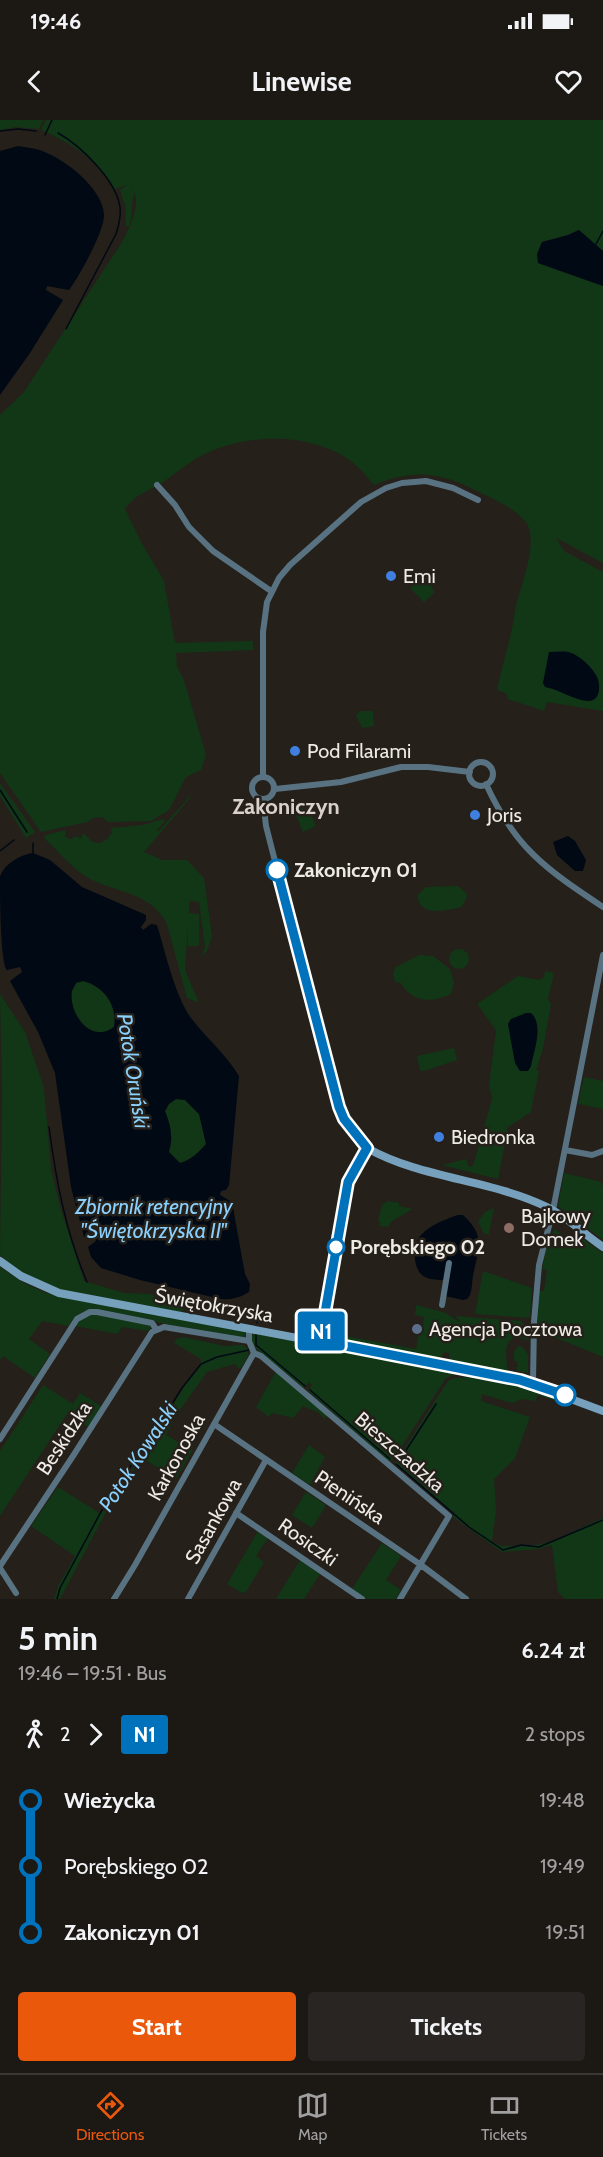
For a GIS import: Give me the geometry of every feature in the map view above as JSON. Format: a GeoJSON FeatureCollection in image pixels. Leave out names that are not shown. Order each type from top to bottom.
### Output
{"type":"FeatureCollection","features":[{"type":"Feature","properties":{"kind":"main road"},"geometry":{"type":"LineString","coordinates":[[320,1341],[348,1182],[367,1148],[393,1162],[505,1191],[554,1210],[603,1247]]}},
{"type":"Feature","properties":{"kind":"main road","name":"Świętokrzyska"},"geometry":{"type":"LineString","coordinates":[[0,1261],[21,1276],[59,1293],[533,1383],[603,1411]]}},
{"type":"Feature","properties":{"kind":"street"},"geometry":{"type":"LineString","coordinates":[[263,777],[264,612],[271,591],[290,565],[361,502],[386,488],[402,483],[426,481],[453,488],[478,500]]}},
{"type":"Feature","properties":{"kind":"street"},"geometry":{"type":"LineString","coordinates":[[157,485],[175,505],[193,532],[213,551],[271,591]]}},
{"type":"Feature","properties":{"kind":"street"},"geometry":{"type":"LineString","coordinates":[[476,763],[488,765],[493,773],[486,784],[472,782],[470,772],[476,763]]}},
{"type":"Feature","properties":{"kind":"street"},"geometry":{"type":"LineString","coordinates":[[275,789],[341,782],[401,767],[428,767],[470,772]]}},
{"type":"Feature","properties":{"kind":"street"},"geometry":{"type":"LineString","coordinates":[[263,777],[270,779],[275,789],[270,798],[263,800],[255,796],[252,790],[255,782],[263,777]]}},
{"type":"Feature","properties":{"kind":"street"},"geometry":{"type":"LineString","coordinates":[[486,784],[504,822],[527,850],[603,907]]}},
{"type":"Feature","properties":{"kind":"street"},"geometry":{"type":"LineString","coordinates":[[263,800],[271,845],[333,1088],[344,1119],[367,1148]]}},
{"type":"Feature","properties":{"kind":"street"},"geometry":{"type":"LineString","coordinates":[[533,1383],[534,1322],[539,1265],[554,1210],[603,955]]}},
{"type":"Feature","properties":{"kind":"street"},"geometry":{"type":"LineString","coordinates":[[565,1150],[592,1155],[603,1151]]}},
{"type":"Feature","properties":{"kind":"street"},"geometry":{"type":"LineString","coordinates":[[442,1305],[449,1263]]}},
{"type":"Feature","properties":{"kind":"street","name":"Świętokrzyska"},"geometry":{"type":"LineString","coordinates":[[0,1439],[77,1319],[90,1312],[152,1323],[156,1329],[164,1327],[249,1341]]}},
{"type":"Feature","properties":{"kind":"street","name":"Beskidzka"},"geometry":{"type":"LineString","coordinates":[[0,1567],[147,1339],[156,1329]]}},
{"type":"Feature","properties":{"kind":"street"},"geometry":{"type":"LineString","coordinates":[[249,1329],[249,1341],[254,1353]]}},
{"type":"Feature","properties":{"kind":"street","name":"Karkonoska"},"geometry":{"type":"LineString","coordinates":[[114,1599],[254,1353]]}},
{"type":"Feature","properties":{"kind":"street","name":"Bieszczadzka"},"geometry":{"type":"LineString","coordinates":[[254,1353],[305,1391],[449,1516],[400,1599]]}},
{"type":"Feature","properties":{"kind":"street","name":"Pienińska"},"geometry":{"type":"LineString","coordinates":[[214,1424],[421,1565],[466,1599]]}},
{"type":"Feature","properties":{"kind":"street","name":"Sasankowa"},"geometry":{"type":"LineString","coordinates":[[188,1599],[266,1460]]}},
{"type":"Feature","properties":{"kind":"street","name":"Rosiczki"},"geometry":{"type":"LineString","coordinates":[[236,1513],[362,1599]]}},
{"type":"Feature","properties":{"kind":"street"},"geometry":{"type":"LineString","coordinates":[[0,1567],[16,1593]]}},
{"type":"Feature","properties":{"kind":"green space"},"geometry":{"type":"Polygon","coordinates":[[[0,120],[43,120],[39,129],[16,127],[0,130],[0,120]]]}},
{"type":"Feature","properties":{"kind":"green space"},"geometry":{"type":"Polygon","coordinates":[[[46,120],[603,120],[603,251],[578,230],[542,242],[538,263],[603,286],[603,563],[556,538],[564,551],[603,572],[603,711],[547,702],[544,711],[508,699],[506,693],[497,690],[525,575],[531,539],[525,521],[513,510],[446,478],[423,474],[411,475],[374,485],[352,462],[336,452],[319,446],[282,439],[244,441],[197,458],[137,497],[125,509],[164,581],[175,643],[253,641],[253,650],[176,653],[177,667],[184,680],[206,755],[201,770],[186,777],[169,810],[151,821],[108,822],[102,817],[41,832],[0,773],[0,415],[24,392],[124,239],[135,211],[136,197],[135,194],[129,226],[126,226],[125,205],[120,190],[127,185],[115,189],[92,161],[63,141],[41,130],[46,120]],[[547,659],[552,688],[591,702],[547,659]]]}},
{"type":"Feature","properties":{"kind":"green space"},"geometry":{"type":"Polygon","coordinates":[[[422,576],[426,577],[434,591],[424,602],[410,588],[422,576]]]}},
{"type":"Feature","properties":{"kind":"green space"},"geometry":{"type":"Polygon","coordinates":[[[361,711],[373,711],[374,726],[362,728],[356,715],[361,711]]]}},
{"type":"Feature","properties":{"kind":"green space"},"geometry":{"type":"Polygon","coordinates":[[[0,783],[35,832],[26,838],[0,796],[0,783]]]}},
{"type":"Feature","properties":{"kind":"green space"},"geometry":{"type":"Polygon","coordinates":[[[190,796],[144,852],[162,860],[187,860],[204,878],[212,936],[207,951],[201,957],[205,947],[199,902],[190,901],[191,884],[189,913],[199,914],[199,946],[188,946],[188,926],[185,970],[199,1003],[187,998],[167,924],[160,913],[141,899],[85,876],[44,838],[46,835],[65,830],[65,836],[69,839],[73,839],[73,836],[82,838],[82,834],[85,834],[92,842],[100,843],[112,834],[111,828],[143,825],[163,819],[165,821],[157,830],[158,832],[190,796]]]}},
{"type":"Feature","properties":{"kind":"green space"},"geometry":{"type":"Polygon","coordinates":[[[304,800],[316,826],[303,832],[292,805],[304,800]]]}},
{"type":"Feature","properties":{"kind":"green space"},"geometry":{"type":"Polygon","coordinates":[[[458,886],[467,894],[461,907],[434,911],[422,907],[419,902],[418,895],[426,887],[458,886]]]}},
{"type":"Feature","properties":{"kind":"green space"},"geometry":{"type":"Polygon","coordinates":[[[459,949],[466,952],[469,959],[466,966],[459,969],[452,966],[449,959],[452,952],[459,949]]]}},
{"type":"Feature","properties":{"kind":"green space"},"geometry":{"type":"Polygon","coordinates":[[[419,955],[433,956],[450,969],[454,983],[451,994],[430,1000],[417,998],[401,983],[395,982],[393,974],[396,967],[419,955]]]}},
{"type":"Feature","properties":{"kind":"green space"},"geometry":{"type":"Polygon","coordinates":[[[545,971],[554,973],[548,999],[551,1004],[543,1049],[536,1070],[539,1071],[531,1112],[508,1127],[498,1179],[442,1165],[466,1159],[469,1167],[473,1166],[492,1099],[489,1084],[496,1030],[477,1004],[518,976],[539,980],[544,977],[545,971]]]}},
{"type":"Feature","properties":{"kind":"green space"},"geometry":{"type":"Polygon","coordinates":[[[83,981],[97,987],[108,998],[114,1012],[114,1027],[97,1032],[82,1024],[74,1008],[72,991],[76,983],[83,981]]]}},
{"type":"Feature","properties":{"kind":"green space"},"geometry":{"type":"Polygon","coordinates":[[[0,994],[25,1032],[44,1088],[51,1169],[60,1207],[84,1281],[124,1293],[150,1294],[176,1304],[184,1309],[181,1312],[58,1289],[35,1280],[12,1266],[0,1255],[2,1093],[0,994]]]}},
{"type":"Feature","properties":{"kind":"green space"},"geometry":{"type":"Polygon","coordinates":[[[454,1048],[457,1060],[424,1071],[420,1070],[417,1056],[454,1048]]]}},
{"type":"Feature","properties":{"kind":"green space"},"geometry":{"type":"Polygon","coordinates":[[[584,1077],[603,1081],[603,1109],[578,1104],[584,1077]]]}},
{"type":"Feature","properties":{"kind":"green space"},"geometry":{"type":"Polygon","coordinates":[[[176,1099],[185,1100],[199,1114],[206,1144],[194,1156],[180,1163],[169,1152],[172,1140],[165,1111],[176,1099]]]}},
{"type":"Feature","properties":{"kind":"green space"},"geometry":{"type":"Polygon","coordinates":[[[564,1173],[601,1182],[603,1187],[603,1240],[558,1206],[564,1173]]]}},
{"type":"Feature","properties":{"kind":"green space"},"geometry":{"type":"Polygon","coordinates":[[[388,1201],[413,1209],[392,1221],[388,1227],[379,1226],[382,1205],[388,1201]]]}},
{"type":"Feature","properties":{"kind":"green space"},"geometry":{"type":"Polygon","coordinates":[[[494,1208],[489,1234],[484,1234],[478,1222],[485,1212],[494,1208]]]}},
{"type":"Feature","properties":{"kind":"green space"},"geometry":{"type":"Polygon","coordinates":[[[554,1229],[572,1240],[579,1236],[603,1253],[603,1357],[544,1333],[536,1332],[539,1291],[544,1291],[547,1270],[542,1269],[547,1246],[554,1229]]]}},
{"type":"Feature","properties":{"kind":"green space"},"geometry":{"type":"Polygon","coordinates":[[[0,1267],[24,1283],[46,1293],[245,1332],[245,1337],[240,1338],[93,1310],[82,1313],[69,1326],[42,1321],[29,1339],[50,1354],[35,1378],[3,1356],[0,1360],[0,1267]]]}},
{"type":"Feature","properties":{"kind":"green space"},"geometry":{"type":"Polygon","coordinates":[[[483,1271],[532,1288],[530,1318],[475,1314],[483,1271]]]}},
{"type":"Feature","properties":{"kind":"green space"},"geometry":{"type":"Polygon","coordinates":[[[416,1305],[446,1313],[459,1322],[455,1316],[521,1321],[527,1328],[529,1341],[513,1338],[509,1342],[506,1353],[508,1374],[453,1362],[449,1358],[449,1353],[445,1352],[437,1359],[362,1346],[329,1333],[326,1328],[326,1319],[335,1321],[334,1329],[345,1332],[345,1336],[416,1349],[419,1333],[422,1333],[424,1317],[415,1315],[416,1305]]]}},
{"type":"Feature","properties":{"kind":"green space"},"geometry":{"type":"Polygon","coordinates":[[[92,1314],[148,1323],[151,1327],[148,1331],[122,1327],[118,1334],[75,1326],[79,1320],[92,1314]]]}},
{"type":"Feature","properties":{"kind":"green space"},"geometry":{"type":"Polygon","coordinates":[[[254,1333],[459,1373],[446,1378],[393,1460],[389,1461],[308,1391],[312,1385],[309,1382],[304,1388],[257,1350],[251,1338],[254,1333]]]}},
{"type":"Feature","properties":{"kind":"green space"},"geometry":{"type":"Polygon","coordinates":[[[183,1337],[225,1346],[243,1345],[248,1349],[248,1356],[241,1368],[235,1364],[207,1372],[175,1417],[166,1435],[193,1450],[176,1479],[147,1461],[145,1463],[140,1460],[105,1514],[60,1599],[54,1599],[58,1586],[75,1556],[31,1526],[58,1487],[101,1514],[153,1438],[185,1385],[200,1366],[201,1359],[174,1343],[183,1337]]]}},
{"type":"Feature","properties":{"kind":"green space"},"geometry":{"type":"Polygon","coordinates":[[[518,1346],[528,1354],[528,1373],[518,1371],[516,1367],[518,1366],[517,1361],[514,1361],[514,1352],[518,1346]]]}},
{"type":"Feature","properties":{"kind":"green space"},"geometry":{"type":"Polygon","coordinates":[[[276,1371],[328,1413],[325,1419],[319,1413],[303,1406],[293,1418],[272,1413],[269,1417],[256,1407],[276,1371]]]}},
{"type":"Feature","properties":{"kind":"green space"},"geometry":{"type":"Polygon","coordinates":[[[472,1377],[523,1387],[571,1404],[571,1406],[538,1395],[535,1401],[522,1399],[512,1403],[482,1394],[481,1401],[530,1417],[515,1458],[494,1479],[496,1511],[492,1542],[502,1546],[536,1545],[552,1541],[603,1518],[603,1597],[601,1599],[565,1599],[558,1592],[552,1545],[539,1549],[502,1552],[453,1517],[454,1513],[395,1463],[448,1381],[454,1378],[472,1377]]]}},
{"type":"Feature","properties":{"kind":"green space"},"geometry":{"type":"Polygon","coordinates":[[[43,1385],[73,1404],[80,1393],[101,1406],[88,1427],[67,1414],[0,1516],[0,1451],[43,1385]]]}},
{"type":"Feature","properties":{"kind":"green space"},"geometry":{"type":"Polygon","coordinates":[[[309,1445],[325,1457],[310,1485],[292,1473],[309,1445]]]}},
{"type":"Feature","properties":{"kind":"green space"},"geometry":{"type":"Polygon","coordinates":[[[306,1492],[326,1505],[312,1528],[292,1515],[306,1492]]]}},
{"type":"Feature","properties":{"kind":"green space"},"geometry":{"type":"Polygon","coordinates":[[[258,1531],[268,1538],[256,1556],[264,1562],[246,1592],[242,1593],[227,1584],[258,1531]]]}},
{"type":"Feature","properties":{"kind":"green space"},"geometry":{"type":"Polygon","coordinates":[[[382,1543],[401,1556],[386,1580],[401,1590],[396,1599],[366,1599],[352,1589],[382,1543]]]}},
{"type":"Feature","properties":{"kind":"green space"},"geometry":{"type":"Polygon","coordinates":[[[300,1560],[320,1574],[304,1599],[276,1599],[300,1560]]]}},
{"type":"Feature","properties":{"kind":"water"},"geometry":{"type":"Polygon","coordinates":[[[18,146],[36,149],[57,158],[79,174],[96,193],[104,214],[96,242],[69,290],[47,286],[46,290],[63,300],[0,395],[0,151],[18,146]]]}},
{"type":"Feature","properties":{"kind":"water"},"geometry":{"type":"Polygon","coordinates":[[[579,230],[603,251],[603,286],[538,263],[537,254],[542,242],[579,230]]]}},
{"type":"Feature","properties":{"kind":"water"},"geometry":{"type":"Polygon","coordinates":[[[549,652],[572,653],[588,664],[599,682],[596,698],[589,701],[583,700],[545,687],[543,683],[549,652]]]}},
{"type":"Feature","properties":{"kind":"water"},"geometry":{"type":"Polygon","coordinates":[[[568,836],[575,841],[586,860],[583,871],[575,871],[557,855],[553,842],[568,836]]]}},
{"type":"Feature","properties":{"kind":"water","name":"Zbiornik retencyjny \"Świętokrzyska II\""},"geometry":{"type":"Polygon","coordinates":[[[33,853],[50,860],[82,887],[146,915],[146,920],[141,927],[143,930],[151,924],[157,925],[171,973],[185,1009],[239,1076],[229,1185],[226,1190],[221,1191],[220,1195],[232,1202],[245,1274],[250,1284],[249,1292],[245,1294],[230,1299],[217,1298],[216,1302],[212,1301],[212,1297],[101,1268],[91,1257],[88,1247],[96,1241],[94,1237],[84,1237],[71,1187],[55,1073],[38,1032],[10,981],[22,972],[20,967],[7,970],[3,954],[0,877],[9,864],[33,853]],[[83,981],[76,983],[72,991],[74,1008],[82,1024],[97,1032],[114,1027],[114,1012],[108,998],[97,987],[83,981]],[[176,1099],[165,1111],[171,1131],[169,1152],[180,1163],[194,1156],[206,1144],[199,1114],[185,1100],[176,1099]]]}},
{"type":"Feature","properties":{"kind":"water"},"geometry":{"type":"Polygon","coordinates":[[[531,1013],[535,1018],[538,1031],[531,1066],[528,1071],[520,1071],[515,1063],[508,1024],[511,1019],[531,1013]]]}},
{"type":"Feature","properties":{"kind":"water"},"geometry":{"type":"Polygon","coordinates":[[[463,1215],[471,1223],[479,1244],[471,1293],[467,1299],[463,1300],[445,1296],[444,1280],[430,1279],[421,1274],[415,1257],[418,1239],[425,1231],[443,1220],[463,1215]]]}},
{"type":"Feature","properties":{"kind":"waterway","name":"Potok Oruński"},"geometry":{"type":"LineString","coordinates":[[45,135],[52,120]]}},
{"type":"Feature","properties":{"kind":"waterway"},"geometry":{"type":"LineString","coordinates":[[0,131],[18,129],[36,131]]}},
{"type":"Feature","properties":{"kind":"waterway"},"geometry":{"type":"LineString","coordinates":[[58,133],[77,146],[105,175],[120,207],[120,220],[116,234],[66,329]]}},
{"type":"Feature","properties":{"kind":"waterway"},"geometry":{"type":"LineString","coordinates":[[596,244],[603,231]]}},
{"type":"Feature","properties":{"kind":"waterway","name":"Potok Oruński"},"geometry":{"type":"LineString","coordinates":[[0,790],[27,832]]}},
{"type":"Feature","properties":{"kind":"waterway"},"geometry":{"type":"LineString","coordinates":[[0,851],[14,840]]}},
{"type":"Feature","properties":{"kind":"waterway","name":"Potok Oruński"},"geometry":{"type":"LineString","coordinates":[[33,843],[33,854]]}},
{"type":"Feature","properties":{"kind":"waterway"},"geometry":{"type":"LineString","coordinates":[[49,1127],[63,1206],[73,1245],[87,1282]]}},
{"type":"Feature","properties":{"kind":"waterway","name":"Potok Oruński"},"geometry":{"type":"LineString","coordinates":[[251,1307],[257,1323]]}},
{"type":"Feature","properties":{"kind":"waterway","name":"Potok Oruński"},"geometry":{"type":"LineString","coordinates":[[256,1335],[256,1345],[305,1386]]}},
{"type":"Feature","properties":{"kind":"waterway","name":"Potok Kowalski"},"geometry":{"type":"LineString","coordinates":[[57,1599],[60,1588],[110,1495],[152,1436],[182,1388],[201,1364],[217,1357],[249,1350]]}},
{"type":"Feature","properties":{"kind":"waterway","name":"Potok Oruński"},"geometry":{"type":"LineString","coordinates":[[310,1390],[390,1459]]}},
{"type":"Feature","properties":{"kind":"waterway"},"geometry":{"type":"LineString","coordinates":[[401,1458],[436,1404]]}},
{"type":"Feature","properties":{"kind":"waterway","name":"Potok Oruński"},"geometry":{"type":"LineString","coordinates":[[396,1464],[469,1527],[503,1550],[521,1545],[539,1547],[603,1520]]}},
{"type":"Feature","properties":{"kind":"bus line","name":"N1"},"geometry":{"type":"LineString","coordinates":[[277,870],[339,1107],[344,1119],[367,1148],[348,1182],[320,1341],[520,1380],[565,1395]]}},
{"type":"Feature","properties":{"kind":"place","name":"Emi"},"geometry":{"type":"Point","coordinates":[391,576]}},
{"type":"Feature","properties":{"kind":"place","name":"Pod Filarami"},"geometry":{"type":"Point","coordinates":[295,751]}},
{"type":"Feature","properties":{"kind":"place","name":"Joris"},"geometry":{"type":"Point","coordinates":[475,815]}},
{"type":"Feature","properties":{"kind":"place","name":"Zakoniczyn 01"},"geometry":{"type":"Point","coordinates":[277,870]}},
{"type":"Feature","properties":{"kind":"place","name":"Biedronka"},"geometry":{"type":"Point","coordinates":[439,1137]}},
{"type":"Feature","properties":{"kind":"place","name":"Bajkowy Domek"},"geometry":{"type":"Point","coordinates":[509,1228]}},
{"type":"Feature","properties":{"kind":"place","name":"Porębskiego 02"},"geometry":{"type":"Point","coordinates":[336,1247]}},
{"type":"Feature","properties":{"kind":"place","name":"Agencja Pocztowa"},"geometry":{"type":"Point","coordinates":[417,1329]}},
{"type":"Feature","properties":{"kind":"district","name":"Zakoniczyn"},"geometry":{"type":"Point","coordinates":[286,806]}}]}
